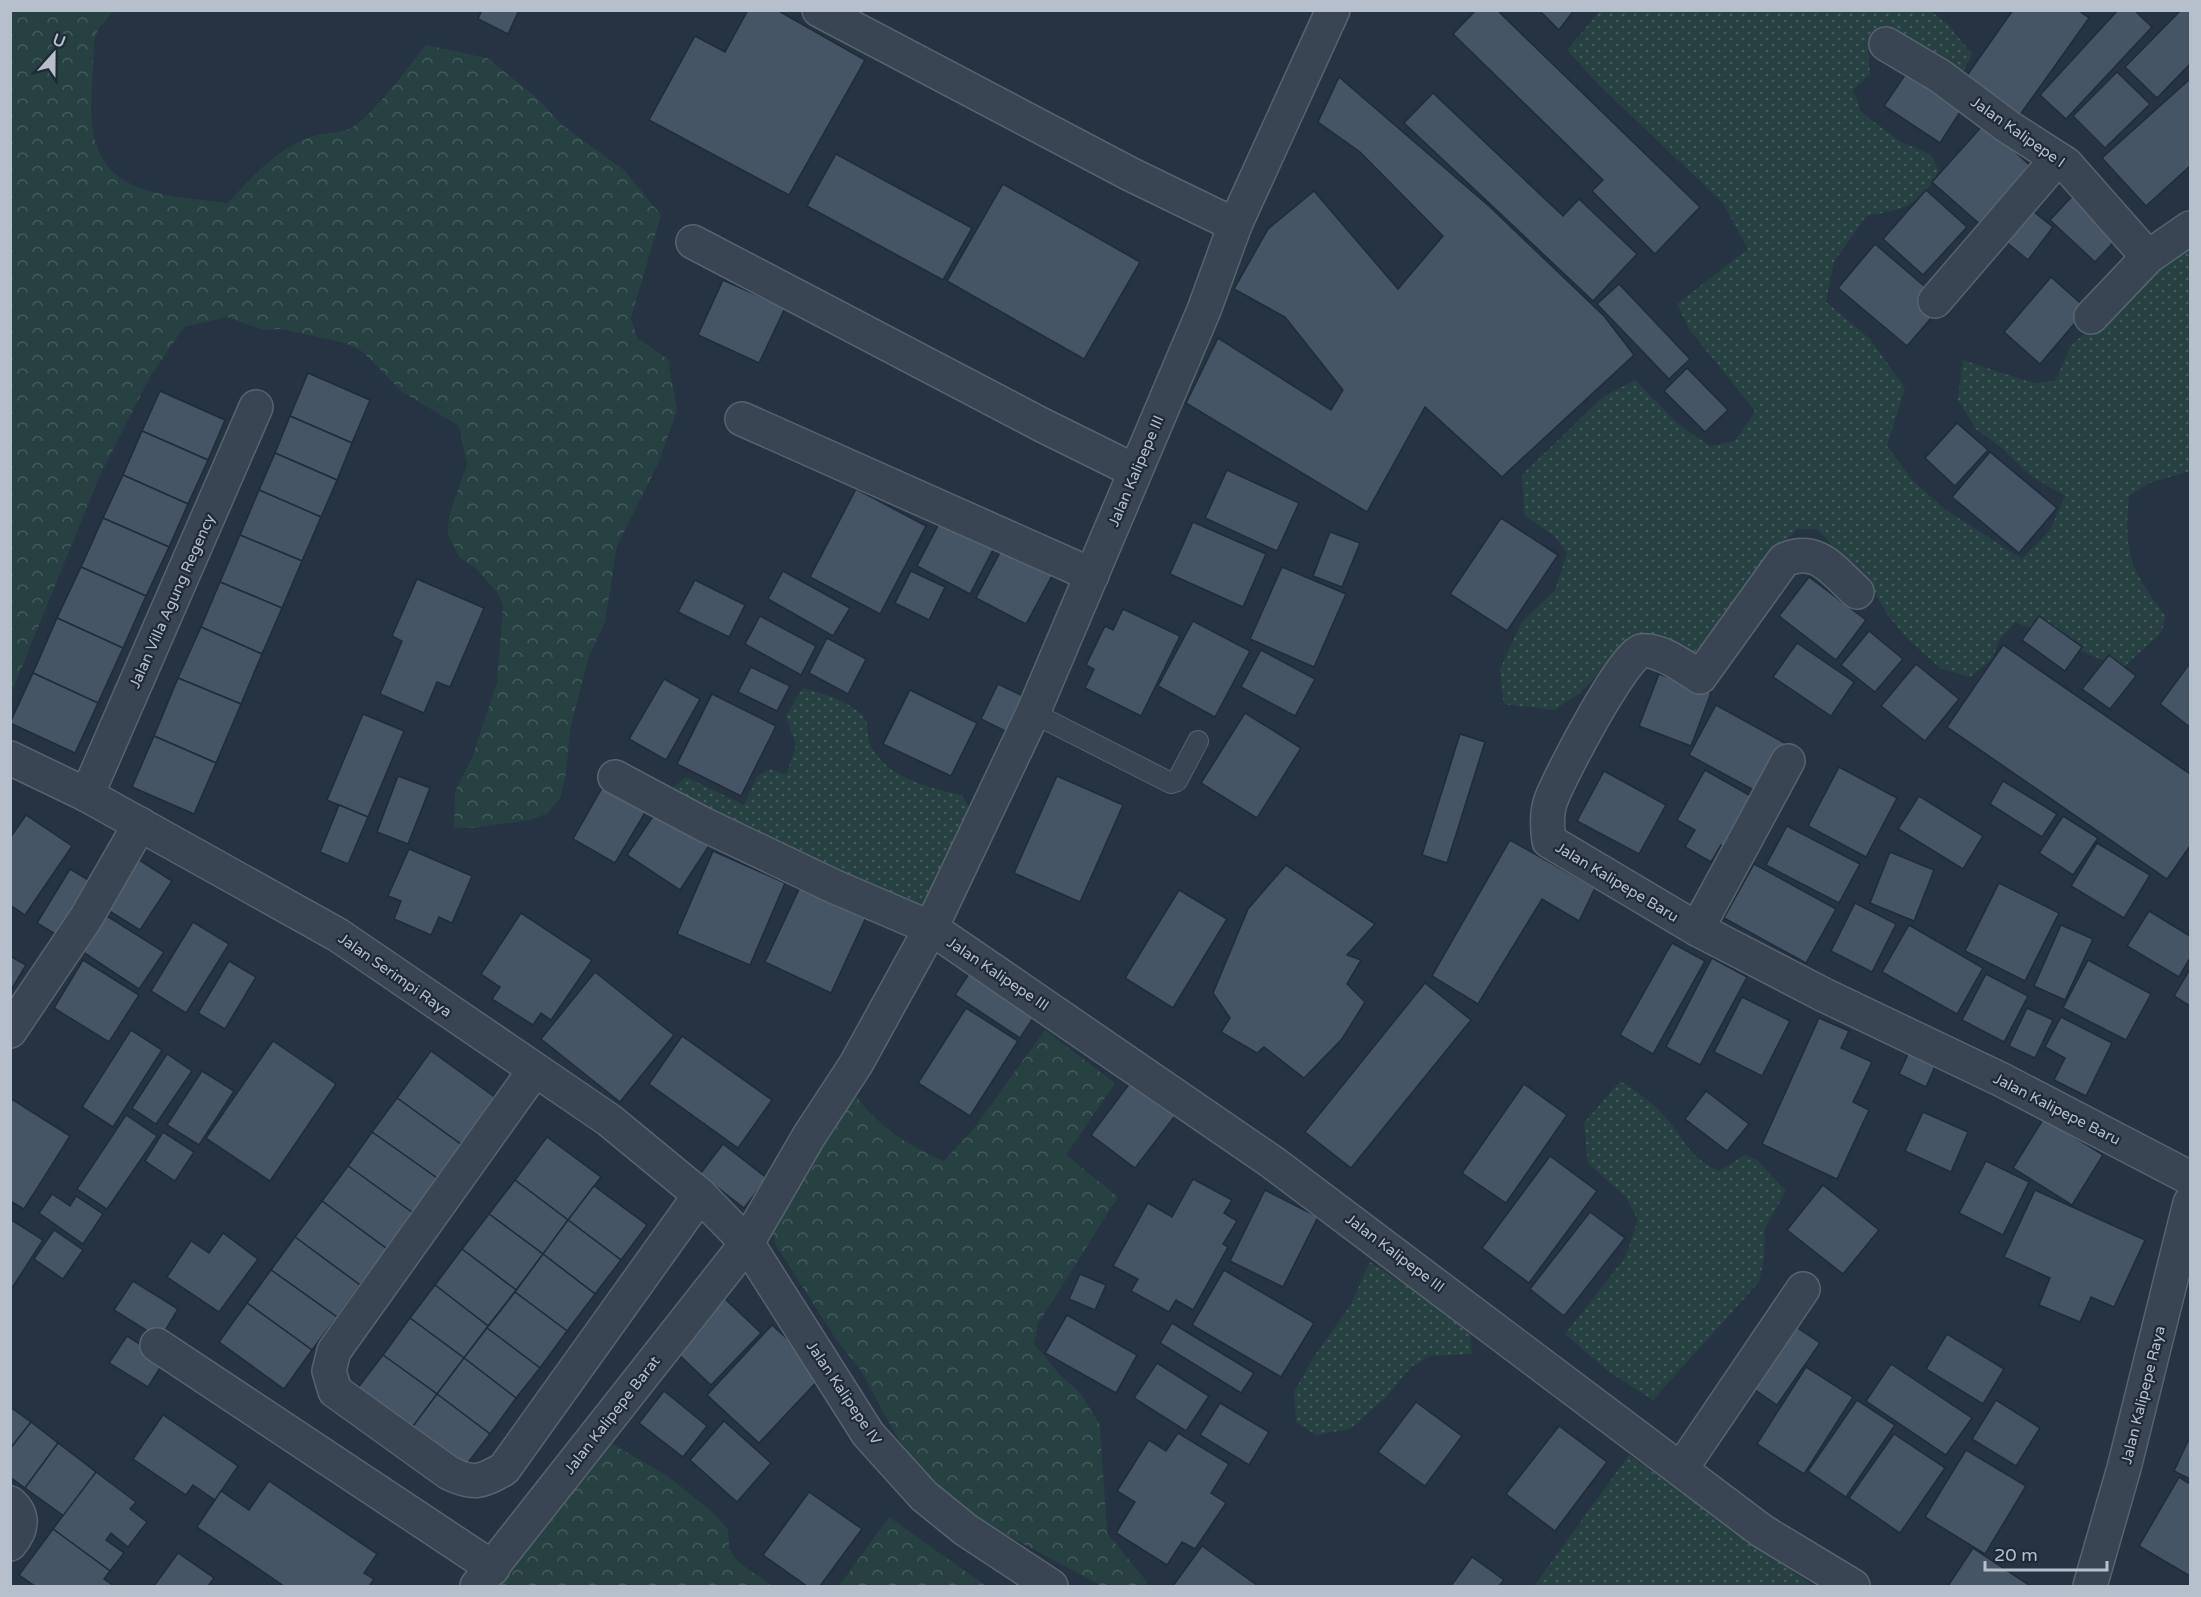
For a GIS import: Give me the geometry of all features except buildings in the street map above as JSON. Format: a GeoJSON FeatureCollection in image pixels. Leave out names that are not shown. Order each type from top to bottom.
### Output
{"type":"FeatureCollection","features":[{"type":"Feature","properties":{"kind":"street"},"geometry":{"type":"LineString","coordinates":[[819,10],[1130,174],[1235,225]]}},
{"type":"Feature","properties":{"kind":"street","name":"Jalan Kalipepe III"},"geometry":{"type":"LineString","coordinates":[[747,1243],[808,1136],[856,1064],[931,928],[1033,713],[1204,310],[1235,225],[1333,10]]}},
{"type":"Feature","properties":{"kind":"street","name":"Jalan Kalipepe I"},"geometry":{"type":"LineString","coordinates":[[1886,44],[1941,76],[2007,126],[2066,164],[2148,257]]}},
{"type":"Feature","properties":{"kind":"street"},"geometry":{"type":"LineString","coordinates":[[1935,301],[2057,159]]}},
{"type":"Feature","properties":{"kind":"street"},"geometry":{"type":"LineString","coordinates":[[2091,317],[2148,257],[2190,228]]}},
{"type":"Feature","properties":{"kind":"street"},"geometry":{"type":"LineString","coordinates":[[693,242],[1042,425],[1135,471]]}},
{"type":"Feature","properties":{"kind":"street","name":"Jalan Villa Agung Regency"},"geometry":{"type":"LineString","coordinates":[[87,795],[256,407]]}},
{"type":"Feature","properties":{"kind":"street"},"geometry":{"type":"LineString","coordinates":[[742,419],[1092,575]]}},
{"type":"Feature","properties":{"kind":"street","name":"Jalan Kalipepe Baru"},"geometry":{"type":"LineString","coordinates":[[1857,592],[1815,555],[1798,554],[1784,560],[1700,677],[1653,652],[1640,651],[1630,658],[1580,740],[1550,801],[1546,825],[1549,841],[1697,929],[1824,995],[2002,1080],[2190,1178]]}},
{"type":"Feature","properties":{"kind":"street","name":"Jalan Serimpi Raya"},"geometry":{"type":"LineString","coordinates":[[10,758],[87,795],[338,935],[534,1071],[609,1120],[700,1195],[747,1243]]}},
{"type":"Feature","properties":{"kind":"street"},"geometry":{"type":"LineString","coordinates":[[1697,929],[1788,761]]}},
{"type":"Feature","properties":{"kind":"street","name":"Jalan Kalipepe III"},"geometry":{"type":"LineString","coordinates":[[615,777],[833,886],[931,928],[1272,1161],[1762,1531],[1853,1587]]}},
{"type":"Feature","properties":{"kind":"street"},"geometry":{"type":"LineString","coordinates":[[10,1031],[86,918],[140,824]]}},
{"type":"Feature","properties":{"kind":"street"},"geometry":{"type":"LineString","coordinates":[[534,1071],[334,1351],[329,1371],[335,1391],[449,1473],[466,1481],[483,1481],[504,1470],[700,1195]]}},
{"type":"Feature","properties":{"kind":"street","name":"Jalan Kalipepe Raya"},"geometry":{"type":"LineString","coordinates":[[2090,1587],[2124,1468],[2190,1212]]}},
{"type":"Feature","properties":{"kind":"street","name":"Jalan Kalipepe Barat"},"geometry":{"type":"LineString","coordinates":[[485,1577],[747,1243]]}},
{"type":"Feature","properties":{"kind":"street","name":"Jalan Kalipepe IV"},"geometry":{"type":"LineString","coordinates":[[747,1243],[868,1434],[924,1496],[1017,1578],[1052,1587]]}},
{"type":"Feature","properties":{"kind":"street"},"geometry":{"type":"LineString","coordinates":[[1681,1469],[1803,1289]]}},
{"type":"Feature","properties":{"kind":"street"},"geometry":{"type":"LineString","coordinates":[[157,1345],[485,1577]]}},
{"type":"Feature","properties":{"kind":"street"},"geometry":{"type":"LineString","coordinates":[[10,1503],[18,1509],[22,1520],[18,1535],[10,1544]]}},
{"type":"Feature","properties":{"kind":"lane"},"geometry":{"type":"LineString","coordinates":[[1033,713],[1171,783],[1177,781],[1198,741]]}},
{"type":"Feature","properties":{"kind":"green space"},"geometry":{"type":"Polygon","coordinates":[[[11,10],[114,11],[100,27],[95,38],[92,122],[98,148],[109,167],[125,181],[146,190],[228,203],[275,156],[286,149],[310,137],[346,130],[360,122],[390,90],[426,45],[487,58],[536,97],[562,125],[624,170],[661,215],[631,318],[637,338],[668,359],[677,410],[658,464],[617,546],[605,622],[589,656],[571,725],[565,779],[560,798],[548,813],[530,820],[474,828],[454,828],[455,791],[472,758],[497,683],[503,605],[499,595],[477,569],[460,558],[448,535],[449,516],[467,464],[459,426],[401,391],[363,352],[345,343],[281,329],[263,330],[227,317],[184,327],[150,377],[100,475],[11,694],[11,10]]]}},
{"type":"Feature","properties":{"kind":"green space"},"geometry":{"type":"Polygon","coordinates":[[[1600,11],[1931,11],[1948,25],[1972,54],[1959,80],[1879,39],[1868,51],[1870,74],[1853,90],[1861,112],[1899,141],[1931,155],[1939,171],[1924,192],[1909,204],[1891,211],[1866,216],[1834,262],[1826,302],[1870,339],[1905,388],[1887,446],[1913,481],[1946,510],[2022,559],[2050,530],[2065,496],[2030,475],[2002,448],[1976,429],[1958,400],[1963,360],[2033,383],[2055,381],[2071,346],[2143,277],[2190,243],[2190,471],[2149,483],[2129,496],[2128,534],[2132,561],[2144,585],[2165,616],[2162,632],[2124,667],[2015,622],[2000,639],[1992,659],[1970,677],[1940,668],[1909,640],[1889,617],[1873,590],[1817,529],[1796,529],[1758,579],[1693,654],[1658,636],[1634,637],[1580,693],[1554,710],[1504,704],[1500,669],[1521,623],[1555,590],[1567,553],[1554,536],[1524,515],[1522,475],[1603,397],[1635,380],[1679,425],[1710,446],[1735,441],[1755,411],[1689,329],[1677,304],[1748,249],[1723,203],[1600,86],[1567,50],[1600,11]]]}},
{"type":"Feature","properties":{"kind":"green space"},"geometry":{"type":"Polygon","coordinates":[[[803,688],[834,698],[856,710],[865,719],[871,746],[887,766],[922,785],[962,795],[972,813],[940,867],[927,904],[917,922],[678,801],[674,787],[686,777],[744,805],[757,776],[771,769],[786,775],[796,746],[786,716],[803,688]]]}},
{"type":"Feature","properties":{"kind":"green space"},"geometry":{"type":"Polygon","coordinates":[[[1045,1030],[1115,1083],[1066,1155],[1118,1197],[1038,1324],[1034,1344],[1060,1375],[1081,1394],[1100,1425],[1107,1533],[1147,1582],[1146,1586],[1102,1586],[973,1517],[937,1492],[898,1439],[860,1369],[837,1341],[776,1245],[768,1220],[855,1095],[873,1116],[895,1134],[918,1149],[944,1161],[975,1127],[1045,1030]]]}},
{"type":"Feature","properties":{"kind":"green space"},"geometry":{"type":"Polygon","coordinates":[[[1620,1081],[1656,1108],[1700,1160],[1719,1171],[1745,1155],[1757,1160],[1786,1191],[1765,1228],[1764,1259],[1759,1282],[1653,1400],[1608,1371],[1565,1334],[1625,1258],[1638,1220],[1626,1197],[1588,1163],[1584,1123],[1620,1081]]]}},
{"type":"Feature","properties":{"kind":"green space"},"geometry":{"type":"Polygon","coordinates":[[[1370,1262],[1432,1302],[1470,1334],[1472,1354],[1430,1356],[1411,1367],[1386,1397],[1350,1429],[1316,1435],[1296,1422],[1294,1392],[1315,1355],[1350,1306],[1370,1262]]]}},
{"type":"Feature","properties":{"kind":"green space"},"geometry":{"type":"Polygon","coordinates":[[[609,1442],[669,1477],[711,1511],[728,1529],[729,1548],[737,1561],[772,1586],[493,1586],[609,1442]]]}},
{"type":"Feature","properties":{"kind":"green space"},"geometry":{"type":"Polygon","coordinates":[[[1629,1455],[1814,1586],[1534,1586],[1629,1455]]]}},
{"type":"Feature","properties":{"kind":"green space"},"geometry":{"type":"Polygon","coordinates":[[[889,1517],[986,1586],[839,1586],[889,1517]]]}}]}
